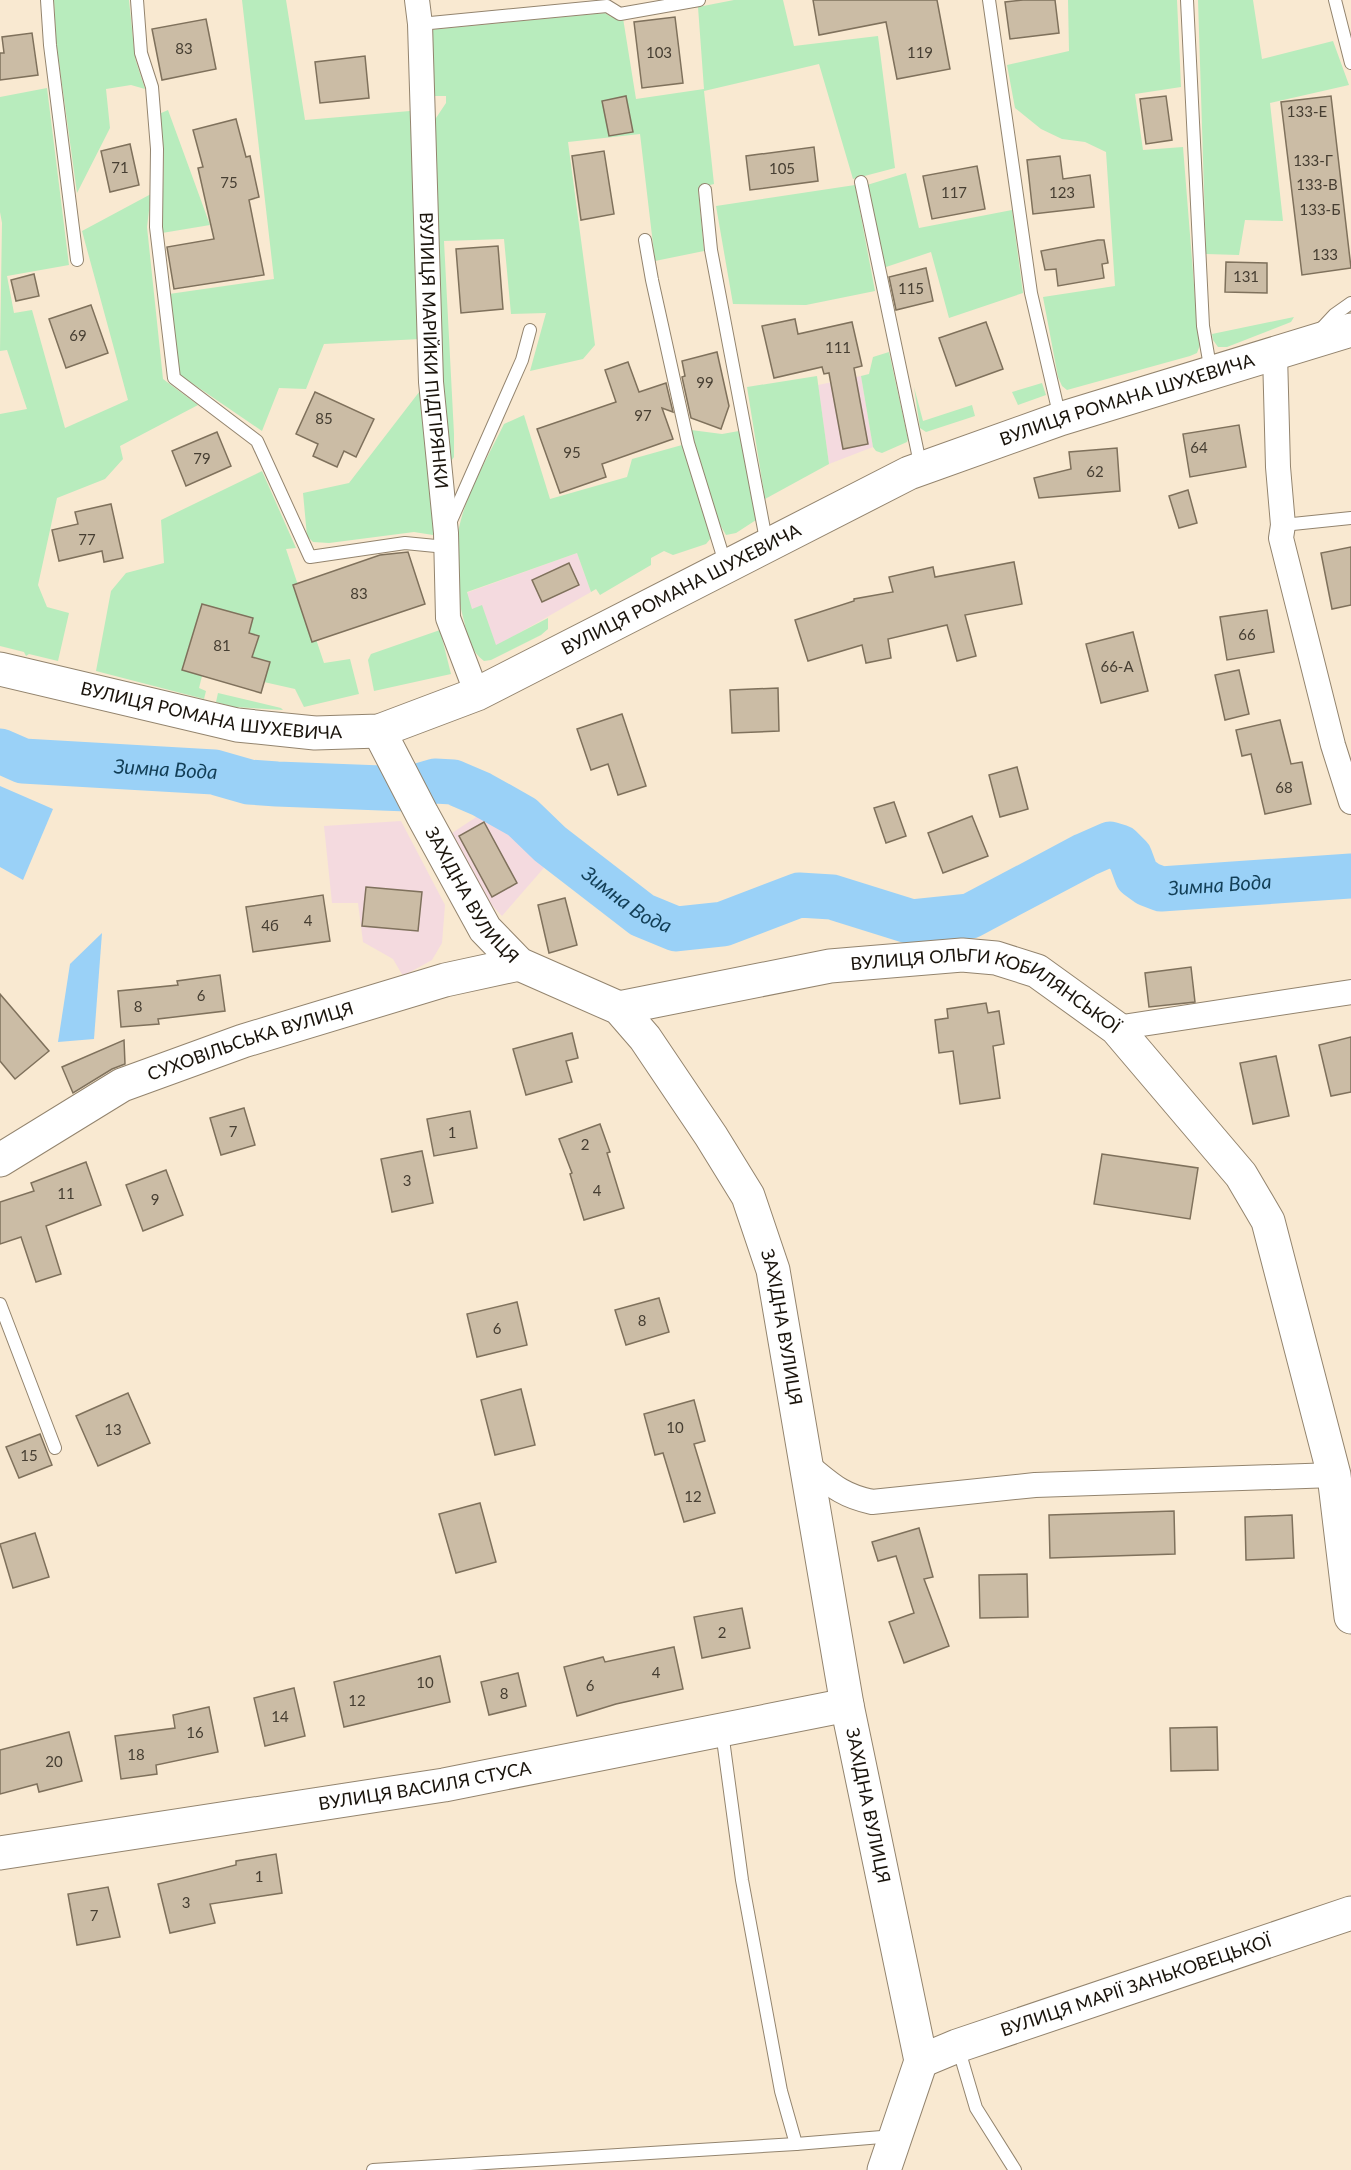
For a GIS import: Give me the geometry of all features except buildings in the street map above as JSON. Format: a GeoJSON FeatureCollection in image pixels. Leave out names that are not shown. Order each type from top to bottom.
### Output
{"type":"FeatureCollection","features":[{"type":"Feature","properties":{"kind":"street","name":"ВУЛИЦЯ МАРІЙКИ ПІДГІРЯНКИ"},"geometry":{"type":"LineString","coordinates":[[417,0],[420,24],[431,382],[446,540],[448,618],[477,694]]}},
{"type":"Feature","properties":{"kind":"street","name":"ВУЛИЦЯ РОМАНА ШУХЕВИЧА"},"geometry":{"type":"LineString","coordinates":[[0,669],[237,725],[315,733],[379,731],[477,694],[921,469],[1060,419],[1351,330]]}},
{"type":"Feature","properties":{"kind":"street"},"geometry":{"type":"LineString","coordinates":[[1275,354],[1278,467],[1283,525],[1281,538],[1333,745],[1351,802]]}},
{"type":"Feature","properties":{"kind":"street","name":"ЗАХІДНА ВУЛИЦЯ"},"geometry":{"type":"LineString","coordinates":[[379,731],[485,929],[519,964],[620,1008],[645,1038],[748,1196],[773,1270],[847,1705],[921,2061]]}},
{"type":"Feature","properties":{"kind":"street","name":"ВУЛИЦЯ ОЛЬГИ КОБИЛЯНСЬКОЇ"},"geometry":{"type":"LineString","coordinates":[[620,1008],[830,966],[962,955],[996,958],[1036,972],[1116,1028],[1351,992]]}},
{"type":"Feature","properties":{"kind":"street","name":"СУХОВІЛЬСЬКА ВУЛИЦЯ"},"geometry":{"type":"LineString","coordinates":[[0,1160],[122,1085],[243,1041],[445,980],[519,964]]}},
{"type":"Feature","properties":{"kind":"street"},"geometry":{"type":"LineString","coordinates":[[1116,1028],[1241,1175],[1268,1221],[1334,1475],[1351,1617]]}},
{"type":"Feature","properties":{"kind":"street"},"geometry":{"type":"LineString","coordinates":[[806,1464],[852,1498],[872,1502],[1035,1485],[1334,1475]]}},
{"type":"Feature","properties":{"kind":"street","name":"ВУЛИЦЯ ВАСИЛЯ СТУСА"},"geometry":{"type":"LineString","coordinates":[[0,1853],[444,1785],[847,1705]]}},
{"type":"Feature","properties":{"kind":"street","name":"ВУЛИЦЯ МАРІЇ ЗАНЬКОВЕЦЬКОЇ"},"geometry":{"type":"LineString","coordinates":[[921,2061],[957,2046],[1351,1913]]}},
{"type":"Feature","properties":{"kind":"street"},"geometry":{"type":"LineString","coordinates":[[884,2170],[921,2061]]}},
{"type":"Feature","properties":{"kind":"lane"},"geometry":{"type":"LineString","coordinates":[[47,0],[50,45],[77,260]]}},
{"type":"Feature","properties":{"kind":"lane"},"geometry":{"type":"LineString","coordinates":[[137,0],[141,53],[153,87],[158,149],[156,227],[174,378],[257,441],[310,557],[405,543],[446,540],[522,360],[530,330]]}},
{"type":"Feature","properties":{"kind":"lane"},"geometry":{"type":"LineString","coordinates":[[420,24],[607,6],[620,14],[699,0]]}},
{"type":"Feature","properties":{"kind":"lane"},"geometry":{"type":"LineString","coordinates":[[989,0],[1031,293],[1060,419]]}},
{"type":"Feature","properties":{"kind":"lane"},"geometry":{"type":"LineString","coordinates":[[1187,0],[1203,326],[1211,373]]}},
{"type":"Feature","properties":{"kind":"lane"},"geometry":{"type":"LineString","coordinates":[[1335,0],[1351,63]]}},
{"type":"Feature","properties":{"kind":"lane"},"geometry":{"type":"LineString","coordinates":[[861,182],[921,469]]}},
{"type":"Feature","properties":{"kind":"lane"},"geometry":{"type":"LineString","coordinates":[[705,190],[711,250],[767,546]]}},
{"type":"Feature","properties":{"kind":"lane"},"geometry":{"type":"LineString","coordinates":[[645,240],[651,280],[688,443],[727,567]]}},
{"type":"Feature","properties":{"kind":"lane"},"geometry":{"type":"LineString","coordinates":[[1307,343],[1334,315],[1351,303]]}},
{"type":"Feature","properties":{"kind":"lane"},"geometry":{"type":"LineString","coordinates":[[1283,525],[1351,518]]}},
{"type":"Feature","properties":{"kind":"lane"},"geometry":{"type":"LineString","coordinates":[[0,1304],[55,1448]]}},
{"type":"Feature","properties":{"kind":"lane"},"geometry":{"type":"LineString","coordinates":[[722,1729],[742,1880],[781,2091],[796,2144]]}},
{"type":"Feature","properties":{"kind":"lane"},"geometry":{"type":"LineString","coordinates":[[957,2046],[976,2108],[1015,2170]]}},
{"type":"Feature","properties":{"kind":"lane"},"geometry":{"type":"LineString","coordinates":[[373,2170],[895,2136]]}},
{"type":"Feature","properties":{"kind":"shaded area"},"geometry":{"type":"Polygon","coordinates":[[[861,376],[873,447],[829,464],[818,385],[861,376]]]}},
{"type":"Feature","properties":{"kind":"shaded area"},"geometry":{"type":"Polygon","coordinates":[[[577,553],[591,592],[496,646],[482,606],[472,609],[466,593],[577,553]]]}},
{"type":"Feature","properties":{"kind":"shaded area"},"geometry":{"type":"Polygon","coordinates":[[[490,808],[549,862],[502,916],[480,893],[446,837],[490,808]]]}},
{"type":"Feature","properties":{"kind":"shaded area"},"geometry":{"type":"Polygon","coordinates":[[[401,821],[445,905],[442,943],[432,960],[403,976],[393,959],[363,942],[358,903],[332,903],[324,826],[401,821]]]}},
{"type":"Feature","properties":{"kind":"green space"},"geometry":{"type":"Polygon","coordinates":[[[54,0],[129,0],[135,58],[145,89],[131,85],[106,89],[110,128],[77,193],[56,41],[54,0]]]}},
{"type":"Feature","properties":{"kind":"green space"},"geometry":{"type":"Polygon","coordinates":[[[242,0],[286,0],[305,120],[410,111],[420,339],[324,344],[306,389],[279,388],[262,431],[180,375],[169,294],[274,279],[242,0]]]}},
{"type":"Feature","properties":{"kind":"green space"},"geometry":{"type":"Polygon","coordinates":[[[734,0],[783,0],[794,46],[878,36],[895,168],[853,179],[819,64],[704,91],[714,184],[698,188],[704,251],[655,261],[640,134],[568,142],[595,345],[583,359],[530,371],[546,313],[511,314],[504,239],[444,241],[454,434],[454,457],[449,464],[442,380],[434,121],[446,103],[446,96],[432,96],[428,30],[605,13],[611,17],[623,18],[636,99],[704,89],[698,7],[734,0]]]}},
{"type":"Feature","properties":{"kind":"green space"},"geometry":{"type":"Polygon","coordinates":[[[1068,0],[1177,0],[1181,87],[1135,94],[1143,150],[1183,147],[1200,345],[1197,353],[1190,356],[1067,390],[1062,386],[1058,377],[1043,297],[1115,286],[1106,152],[1085,142],[1062,139],[1041,129],[1015,108],[1007,65],[1069,51],[1068,0]]]}},
{"type":"Feature","properties":{"kind":"green space"},"geometry":{"type":"Polygon","coordinates":[[[1198,0],[1253,0],[1262,59],[1333,41],[1349,85],[1270,103],[1283,221],[1245,220],[1239,255],[1206,254],[1198,0]]]}},
{"type":"Feature","properties":{"kind":"green space"},"geometry":{"type":"Polygon","coordinates":[[[47,88],[69,265],[7,276],[14,313],[32,310],[65,428],[128,400],[82,231],[151,194],[147,227],[163,379],[198,405],[120,446],[123,459],[105,479],[57,498],[38,585],[47,607],[69,613],[58,661],[29,654],[26,656],[24,652],[0,646],[0,414],[27,409],[7,350],[0,351],[2,223],[0,212],[0,97],[47,88]]]}},
{"type":"Feature","properties":{"kind":"green space"},"geometry":{"type":"Polygon","coordinates":[[[168,110],[210,225],[162,233],[164,152],[159,114],[168,110]]]}},
{"type":"Feature","properties":{"kind":"green space"},"geometry":{"type":"Polygon","coordinates":[[[906,173],[919,228],[1012,210],[1023,293],[949,318],[931,252],[883,268],[867,185],[906,173]]]}},
{"type":"Feature","properties":{"kind":"green space"},"geometry":{"type":"Polygon","coordinates":[[[855,185],[875,291],[806,305],[733,304],[716,206],[855,185]]]}},
{"type":"Feature","properties":{"kind":"green space"},"geometry":{"type":"Polygon","coordinates":[[[1294,317],[1291,322],[1227,347],[1218,347],[1213,340],[1212,334],[1294,317]]]}},
{"type":"Feature","properties":{"kind":"green space"},"geometry":{"type":"Polygon","coordinates":[[[889,352],[908,439],[907,442],[882,453],[873,447],[861,376],[869,374],[873,357],[889,352]]]}},
{"type":"Feature","properties":{"kind":"green space"},"geometry":{"type":"Polygon","coordinates":[[[817,376],[829,464],[765,499],[747,387],[817,376]]]}},
{"type":"Feature","properties":{"kind":"green space"},"geometry":{"type":"Polygon","coordinates":[[[1042,383],[1046,395],[1018,405],[1012,392],[1042,383]]]}},
{"type":"Feature","properties":{"kind":"green space"},"geometry":{"type":"Polygon","coordinates":[[[423,387],[438,522],[433,535],[414,532],[329,543],[313,542],[307,536],[303,493],[349,483],[423,387]]]}},
{"type":"Feature","properties":{"kind":"green space"},"geometry":{"type":"Polygon","coordinates":[[[914,387],[923,421],[972,405],[975,416],[926,432],[920,428],[914,387]]]}},
{"type":"Feature","properties":{"kind":"green space"},"geometry":{"type":"Polygon","coordinates":[[[524,415],[550,499],[627,477],[632,459],[682,445],[711,538],[706,544],[673,555],[664,551],[651,558],[651,565],[600,595],[596,589],[591,592],[577,553],[467,592],[472,609],[482,605],[496,645],[548,618],[548,629],[541,635],[491,660],[484,661],[470,643],[461,608],[456,568],[459,529],[470,493],[504,424],[524,415]]]}},
{"type":"Feature","properties":{"kind":"green space"},"geometry":{"type":"Polygon","coordinates":[[[691,430],[722,434],[739,431],[756,520],[736,533],[726,535],[718,521],[691,430]]]}},
{"type":"Feature","properties":{"kind":"green space"},"geometry":{"type":"Polygon","coordinates":[[[262,471],[296,548],[286,549],[324,663],[350,659],[359,694],[304,707],[295,689],[255,680],[212,636],[199,688],[206,691],[204,699],[96,671],[111,591],[126,573],[164,563],[161,520],[262,471]]]}},
{"type":"Feature","properties":{"kind":"green space"},"geometry":{"type":"Polygon","coordinates":[[[440,630],[451,674],[374,691],[368,660],[371,654],[440,630]]]}},
{"type":"Feature","properties":{"kind":"green space"},"geometry":{"type":"Polygon","coordinates":[[[218,693],[283,710],[234,707],[216,702],[218,693]]]}},
{"type":"Feature","properties":{"kind":"water"},"geometry":{"type":"Polygon","coordinates":[[[0,786],[53,809],[23,880],[0,867],[0,786]]]}},
{"type":"Feature","properties":{"kind":"water"},"geometry":{"type":"Polygon","coordinates":[[[102,933],[94,1039],[58,1042],[70,964],[102,933]]]}},
{"type":"Feature","properties":{"kind":"waterway","name":"Зимна Вода"},"geometry":{"type":"LineString","coordinates":[[0,751],[23,761],[214,772],[249,782],[277,784],[408,789],[435,781],[453,782],[481,794],[522,817],[550,844],[642,915],[676,929],[723,924],[799,895],[832,897],[912,922],[970,916],[1110,844],[1120,847],[1130,857],[1137,876],[1161,889],[1351,876]]}}]}
